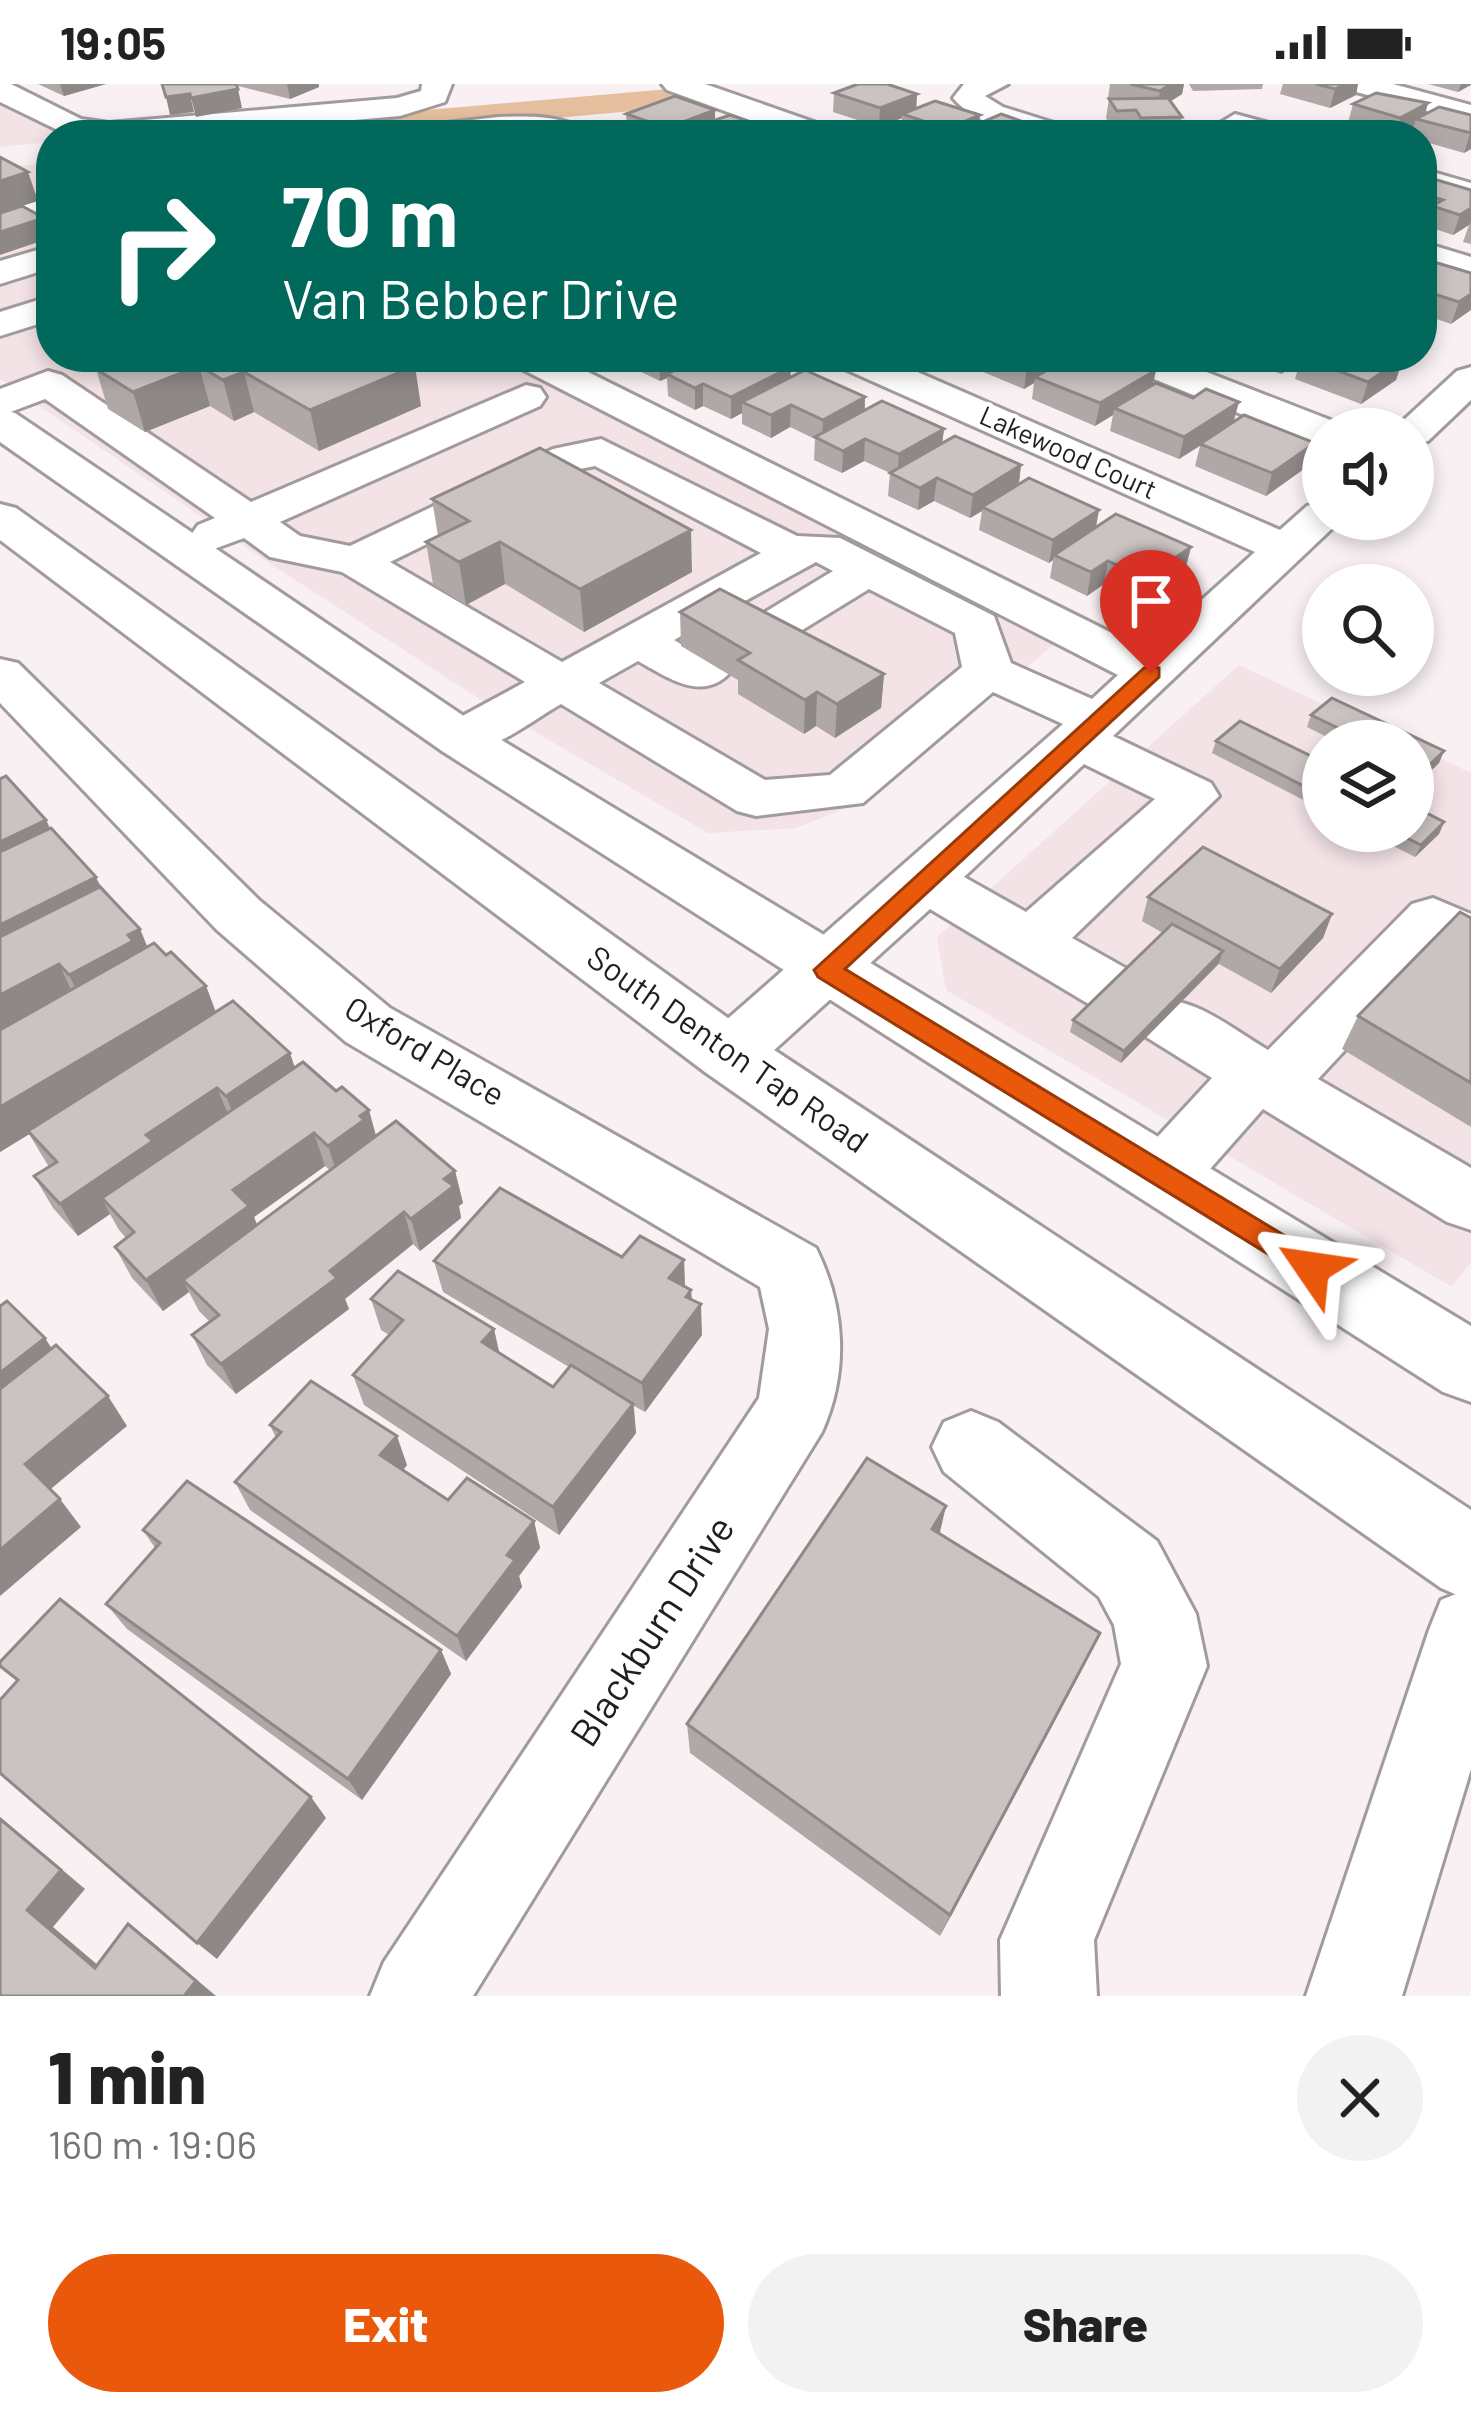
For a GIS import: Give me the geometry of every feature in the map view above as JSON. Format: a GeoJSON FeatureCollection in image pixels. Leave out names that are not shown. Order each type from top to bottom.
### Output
{"type":"FeatureCollection","features":[{"type":"Feature","properties":{"kind":"main road"},"geometry":{"type":"LineString","coordinates":[[0,422],[461,739],[1471,1367]]}},
{"type":"Feature","properties":{"kind":"main road","name":"South Denton Tap Road"},"geometry":{"type":"LineString","coordinates":[[0,518],[728,1054],[1471,1559]]}},
{"type":"Feature","properties":{"kind":"main road"},"geometry":{"type":"LineString","coordinates":[[96,589],[185,549]]}},
{"type":"Feature","properties":{"kind":"street"},"geometry":{"type":"LineString","coordinates":[[249,120],[400,107],[435,96],[437,84]]}},
{"type":"Feature","properties":{"kind":"street"},"geometry":{"type":"LineString","coordinates":[[677,84],[778,120]]}},
{"type":"Feature","properties":{"kind":"street"},"geometry":{"type":"LineString","coordinates":[[992,84],[976,88],[968,98],[1013,120]]}},
{"type":"Feature","properties":{"kind":"street"},"geometry":{"type":"LineString","coordinates":[[1359,84],[1471,115]]}},
{"type":"Feature","properties":{"kind":"street"},"geometry":{"type":"LineString","coordinates":[[0,90],[59,120]]}},
{"type":"Feature","properties":{"kind":"street"},"geometry":{"type":"LineString","coordinates":[[1437,184],[1471,194]]}},
{"type":"Feature","properties":{"kind":"street"},"geometry":{"type":"LineString","coordinates":[[0,218],[36,207]]}},
{"type":"Feature","properties":{"kind":"street"},"geometry":{"type":"LineString","coordinates":[[1437,258],[1471,269]]}},
{"type":"Feature","properties":{"kind":"street"},"geometry":{"type":"LineString","coordinates":[[0,274],[36,261]]}},
{"type":"Feature","properties":{"kind":"street"},"geometry":{"type":"LineString","coordinates":[[0,325],[36,312]]}},
{"type":"Feature","properties":{"kind":"street"},"geometry":{"type":"LineString","coordinates":[[1431,408],[1460,368]]}},
{"type":"Feature","properties":{"kind":"street"},"geometry":{"type":"LineString","coordinates":[[23,371],[286,547],[356,561],[756,798],[844,791],[988,671]]}},
{"type":"Feature","properties":{"kind":"street","name":"Lakewood Court"},"geometry":{"type":"LineString","coordinates":[[889,372],[1302,531]]}},
{"type":"Feature","properties":{"kind":"street"},"geometry":{"type":"LineString","coordinates":[[1171,372],[1302,424]]}},
{"type":"Feature","properties":{"kind":"street"},"geometry":{"type":"LineString","coordinates":[[185,549],[527,377],[1151,673]]}},
{"type":"Feature","properties":{"kind":"street"},"geometry":{"type":"LineString","coordinates":[[356,561],[568,458],[601,452],[794,552]]}},
{"type":"Feature","properties":{"kind":"street"},"geometry":{"type":"LineString","coordinates":[[728,1054],[827,970],[1302,534]]}},
{"type":"Feature","properties":{"kind":"street"},"geometry":{"type":"LineString","coordinates":[[461,739],[794,552],[824,548],[977,626],[988,671],[1192,796],[1030,942]]}},
{"type":"Feature","properties":{"kind":"street"},"geometry":{"type":"LineString","coordinates":[[637,640],[697,674],[867,570]]}},
{"type":"Feature","properties":{"kind":"street","name":"Oxford Place"},"geometry":{"type":"LineString","coordinates":[[0,674],[238,915],[368,1024],[791,1269]]}},
{"type":"Feature","properties":{"kind":"street"},"geometry":{"type":"LineString","coordinates":[[925,880],[1471,1202]]}},
{"type":"Feature","properties":{"kind":"street"},"geometry":{"type":"LineString","coordinates":[[1163,1176],[1432,920],[1471,940]]}},
{"type":"Feature","properties":{"kind":"street","name":"Blackburn Drive"},"geometry":{"type":"LineString","coordinates":[[438,1988],[795,1408],[806,1329],[791,1269]]}},
{"type":"Feature","properties":{"kind":"street"},"geometry":{"type":"LineString","coordinates":[[971,1447],[1128,1569],[1154,1614],[1164,1666],[1047,1940],[1049,1996]]}},
{"type":"Feature","properties":{"kind":"street"},"geometry":{"type":"LineString","coordinates":[[1354,1996],[1471,1630]]}},
{"type":"Feature","properties":{"kind":"shaded area"},"geometry":{"type":"Polygon","coordinates":[[[669,89],[710,104],[533,120],[311,120],[669,89]]]}},
{"type":"Feature","properties":{"kind":"shaded area"},"geometry":{"type":"Polygon","coordinates":[[[0,95],[52,120],[36,120],[36,143],[0,147],[0,95]]]}},
{"type":"Feature","properties":{"kind":"shaded area"},"geometry":{"type":"Polygon","coordinates":[[[36,164],[36,372],[534,372],[1057,642],[867,800],[796,828],[708,833],[486,703],[269,563],[0,379],[0,167],[36,164]]]}},
{"type":"Feature","properties":{"kind":"shaded area"},"geometry":{"type":"Polygon","coordinates":[[[1239,665],[1357,720],[1302,720],[1302,852],[1434,852],[1434,756],[1471,773],[1471,1262],[1452,1287],[946,990],[937,937],[1239,665]]]}},
{"type":"Feature","properties":{"kind":"building"},"geometry":{"type":"Polygon","coordinates":[[[162,84],[236,84],[238,89],[191,98],[190,94],[166,97],[162,84]]]}},
{"type":"Feature","properties":{"kind":"building"},"geometry":{"type":"Polygon","coordinates":[[[858,84],[887,84],[917,94],[880,108],[834,93],[858,84]]]}},
{"type":"Feature","properties":{"kind":"building"},"geometry":{"type":"Polygon","coordinates":[[[1130,84],[1171,84],[1160,91],[1130,84]]]}},
{"type":"Feature","properties":{"kind":"building"},"geometry":{"type":"Polygon","coordinates":[[[1376,93],[1428,103],[1400,118],[1353,104],[1376,93]]]}},
{"type":"Feature","properties":{"kind":"building"},"geometry":{"type":"Polygon","coordinates":[[[675,96],[715,110],[688,120],[644,120],[626,114],[675,96]]]}},
{"type":"Feature","properties":{"kind":"building"},"geometry":{"type":"Polygon","coordinates":[[[1168,98],[1182,117],[1141,118],[1136,110],[1117,111],[1109,99],[1168,98]]]}},
{"type":"Feature","properties":{"kind":"building"},"geometry":{"type":"Polygon","coordinates":[[[935,101],[980,115],[968,120],[920,120],[902,114],[935,101]]]}},
{"type":"Feature","properties":{"kind":"building"},"geometry":{"type":"Polygon","coordinates":[[[1439,107],[1471,115],[1471,133],[1437,124],[1437,120],[1416,119],[1439,107]]]}},
{"type":"Feature","properties":{"kind":"building"},"geometry":{"type":"Polygon","coordinates":[[[1001,114],[1018,120],[987,120],[1001,114]]]}},
{"type":"Feature","properties":{"kind":"building"},"geometry":{"type":"Polygon","coordinates":[[[0,157],[28,172],[0,181],[0,157]]]}},
{"type":"Feature","properties":{"kind":"building"},"geometry":{"type":"Polygon","coordinates":[[[1437,180],[1471,190],[1471,208],[1460,215],[1437,208],[1443,200],[1437,198],[1437,180]]]}},
{"type":"Feature","properties":{"kind":"building"},"geometry":{"type":"Polygon","coordinates":[[[22,206],[36,214],[36,221],[0,232],[0,213],[22,206]]]}},
{"type":"Feature","properties":{"kind":"building"},"geometry":{"type":"Polygon","coordinates":[[[1437,263],[1471,273],[1471,294],[1459,302],[1437,295],[1437,263]]]}},
{"type":"Feature","properties":{"kind":"building"},"geometry":{"type":"Polygon","coordinates":[[[101,372],[184,372],[133,392],[101,372]]]}},
{"type":"Feature","properties":{"kind":"building"},"geometry":{"type":"Polygon","coordinates":[[[209,372],[244,372],[223,380],[209,372]]]}},
{"type":"Feature","properties":{"kind":"building"},"geometry":{"type":"Polygon","coordinates":[[[244,372],[401,372],[310,410],[244,372]]]}},
{"type":"Feature","properties":{"kind":"building"},"geometry":{"type":"Polygon","coordinates":[[[781,372],[731,397],[703,384],[695,388],[667,374],[781,372]]]}},
{"type":"Feature","properties":{"kind":"building"},"geometry":{"type":"Polygon","coordinates":[[[801,372],[865,397],[823,420],[791,405],[771,415],[742,402],[801,372]]]}},
{"type":"Feature","properties":{"kind":"building"},"geometry":{"type":"Polygon","coordinates":[[[1044,372],[1153,372],[1100,403],[1035,377],[1044,372]]]}},
{"type":"Feature","properties":{"kind":"building"},"geometry":{"type":"Polygon","coordinates":[[[1342,372],[1383,372],[1368,382],[1342,372]]]}},
{"type":"Feature","properties":{"kind":"building"},"geometry":{"type":"Polygon","coordinates":[[[1156,383],[1193,398],[1206,389],[1239,402],[1184,437],[1114,408],[1156,383]]]}},
{"type":"Feature","properties":{"kind":"building"},"geometry":{"type":"Polygon","coordinates":[[[882,401],[944,429],[899,454],[865,439],[843,451],[815,437],[882,401]]]}},
{"type":"Feature","properties":{"kind":"building"},"geometry":{"type":"Polygon","coordinates":[[[1244,415],[1302,438],[1302,452],[1272,473],[1200,444],[1244,415]]]}},
{"type":"Feature","properties":{"kind":"building"},"geometry":{"type":"Polygon","coordinates":[[[955,436],[1021,465],[973,495],[937,478],[920,488],[890,473],[955,436]]]}},
{"type":"Feature","properties":{"kind":"building"},"geometry":{"type":"Polygon","coordinates":[[[540,448],[691,530],[580,589],[500,542],[459,562],[426,542],[469,521],[432,499],[540,448]]]}},
{"type":"Feature","properties":{"kind":"building"},"geometry":{"type":"Polygon","coordinates":[[[1029,478],[1099,510],[1053,540],[982,507],[1029,478]]]}},
{"type":"Feature","properties":{"kind":"building"},"geometry":{"type":"Polygon","coordinates":[[[1116,514],[1191,547],[1146,578],[1108,561],[1091,572],[1054,555],[1116,514]]]}},
{"type":"Feature","properties":{"kind":"building"},"geometry":{"type":"Polygon","coordinates":[[[720,589],[884,674],[837,704],[817,692],[805,700],[738,660],[750,653],[680,612],[720,589]]]}},
{"type":"Feature","properties":{"kind":"building"},"geometry":{"type":"Polygon","coordinates":[[[1332,698],[1378,720],[1321,720],[1311,715],[1332,698]]]}},
{"type":"Feature","properties":{"kind":"building"},"geometry":{"type":"Polygon","coordinates":[[[1240,721],[1302,752],[1302,785],[1216,741],[1240,721]]]}},
{"type":"Feature","properties":{"kind":"building"},"geometry":{"type":"Polygon","coordinates":[[[6,776],[46,820],[0,842],[0,779],[6,776]]]}},
{"type":"Feature","properties":{"kind":"building"},"geometry":{"type":"Polygon","coordinates":[[[51,828],[96,877],[0,925],[0,852],[51,828]]]}},
{"type":"Feature","properties":{"kind":"building"},"geometry":{"type":"Polygon","coordinates":[[[1203,847],[1332,914],[1280,969],[1148,897],[1203,847]]]}},
{"type":"Feature","properties":{"kind":"building"},"geometry":{"type":"Polygon","coordinates":[[[100,887],[140,929],[128,935],[133,941],[69,975],[59,964],[0,995],[0,937],[100,887]]]}},
{"type":"Feature","properties":{"kind":"building"},"geometry":{"type":"Polygon","coordinates":[[[1460,912],[1471,918],[1471,1083],[1358,1016],[1460,912]]]}},
{"type":"Feature","properties":{"kind":"building"},"geometry":{"type":"Polygon","coordinates":[[[1172,924],[1223,951],[1124,1051],[1073,1020],[1172,924]]]}},
{"type":"Feature","properties":{"kind":"building"},"geometry":{"type":"Polygon","coordinates":[[[154,943],[166,955],[171,952],[206,986],[0,1107],[0,1030],[154,943]]]}},
{"type":"Feature","properties":{"kind":"building"},"geometry":{"type":"Polygon","coordinates":[[[233,1001],[290,1053],[226,1096],[217,1088],[146,1135],[153,1141],[60,1204],[34,1176],[57,1162],[28,1131],[233,1001]]]}},
{"type":"Feature","properties":{"kind":"building"},"geometry":{"type":"Polygon","coordinates":[[[303,1062],[336,1091],[342,1087],[369,1110],[360,1116],[364,1120],[328,1146],[314,1133],[233,1190],[249,1206],[146,1280],[115,1247],[134,1232],[102,1198],[303,1062]]]}},
{"type":"Feature","properties":{"kind":"building"},"geometry":{"type":"Polygon","coordinates":[[[396,1121],[455,1171],[444,1179],[454,1186],[411,1219],[404,1212],[330,1271],[337,1278],[221,1364],[192,1335],[219,1315],[183,1280],[396,1121]]]}},
{"type":"Feature","properties":{"kind":"building"},"geometry":{"type":"Polygon","coordinates":[[[500,1188],[622,1257],[640,1236],[684,1260],[669,1278],[691,1290],[686,1297],[701,1304],[642,1383],[434,1261],[500,1188]]]}},
{"type":"Feature","properties":{"kind":"building"},"geometry":{"type":"Polygon","coordinates":[[[398,1271],[494,1329],[482,1342],[553,1387],[571,1365],[633,1404],[553,1507],[353,1375],[403,1320],[371,1299],[398,1271]]]}},
{"type":"Feature","properties":{"kind":"building"},"geometry":{"type":"Polygon","coordinates":[[[7,1301],[45,1338],[0,1373],[0,1306],[7,1301]]]}},
{"type":"Feature","properties":{"kind":"building"},"geometry":{"type":"Polygon","coordinates":[[[56,1345],[108,1396],[25,1464],[60,1499],[0,1550],[0,1389],[56,1345]]]}},
{"type":"Feature","properties":{"kind":"building"},"geometry":{"type":"Polygon","coordinates":[[[311,1381],[397,1436],[380,1455],[448,1500],[467,1478],[534,1521],[507,1555],[515,1560],[457,1636],[235,1482],[281,1432],[270,1425],[311,1381]]]}},
{"type":"Feature","properties":{"kind":"building"},"geometry":{"type":"Polygon","coordinates":[[[867,1458],[946,1506],[932,1529],[1100,1633],[950,1915],[687,1724],[867,1458]]]}},
{"type":"Feature","properties":{"kind":"building"},"geometry":{"type":"Polygon","coordinates":[[[187,1481],[441,1650],[348,1779],[106,1604],[160,1543],[143,1530],[187,1481]]]}},
{"type":"Feature","properties":{"kind":"building"},"geometry":{"type":"Polygon","coordinates":[[[60,1599],[311,1797],[197,1943],[0,1773],[0,1700],[18,1680],[0,1662],[60,1599]]]}},
{"type":"Feature","properties":{"kind":"building"},"geometry":{"type":"Polygon","coordinates":[[[0,1819],[61,1870],[27,1910],[95,1968],[128,1924],[196,1981],[184,1996],[0,1996],[0,1819]]]}},
{"type":"Feature","properties":{"kind":"route"},"geometry":{"type":"LineString","coordinates":[[1151,673],[827,970],[1312,1268]]}}]}
